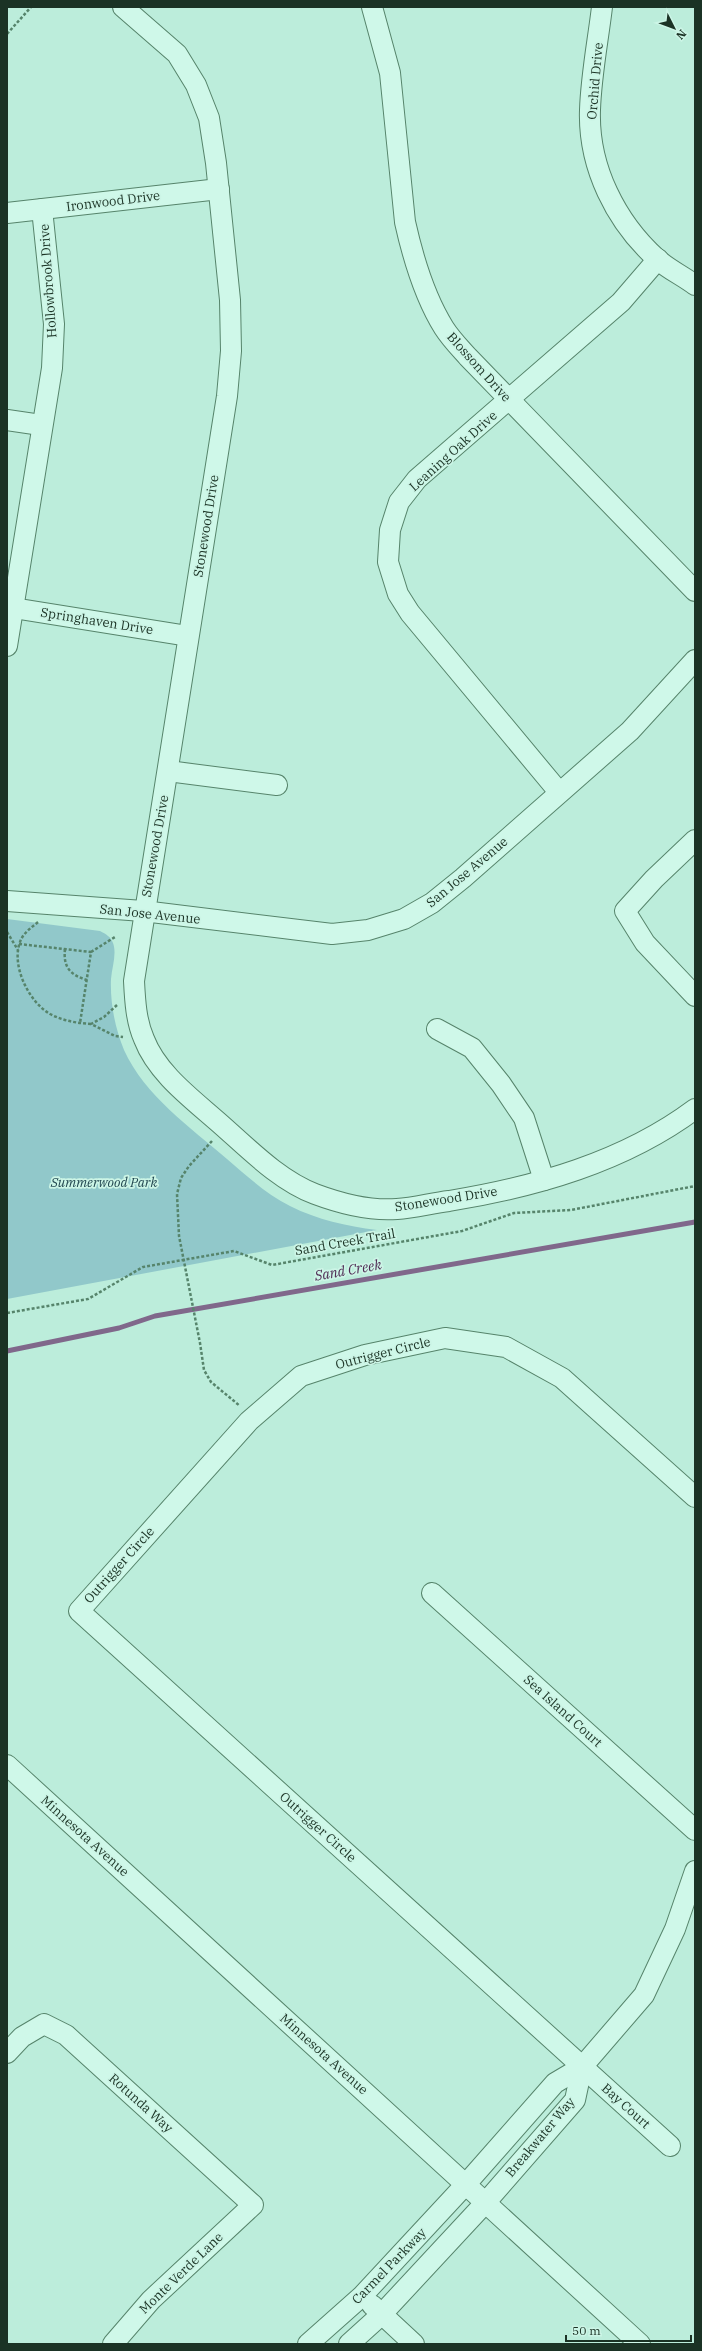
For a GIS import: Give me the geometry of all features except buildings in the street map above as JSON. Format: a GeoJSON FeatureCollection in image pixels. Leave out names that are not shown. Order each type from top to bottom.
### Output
{"type":"FeatureCollection","features":[{"type":"Feature","properties":{"kind":"street","name":"Stonewood Drive"},"geometry":{"type":"LineString","coordinates":[[123,7],[177,54],[196,84],[209,118],[219,189],[230,300],[231,351],[227,396],[188,636],[168,771],[143,911],[134,981],[137,1013],[144,1040],[163,1072],[251,1151],[282,1176],[314,1194],[355,1205],[396,1209],[472,1197],[544,1180],[612,1156],[648,1139],[695,1109]]}},
{"type":"Feature","properties":{"kind":"street","name":"Blossom Drive"},"geometry":{"type":"LineString","coordinates":[[372,7],[390,73],[405,222],[410,244],[430,303],[450,336],[509,400],[695,591]]}},
{"type":"Feature","properties":{"kind":"street","name":"Orchid Drive"},"geometry":{"type":"LineString","coordinates":[[602,7],[590,110],[591,132],[603,183],[616,210],[637,238],[658,260],[695,285]]}},
{"type":"Feature","properties":{"kind":"street","name":"Ironwood Drive"},"geometry":{"type":"LineString","coordinates":[[7,212],[219,189]]}},
{"type":"Feature","properties":{"kind":"street","name":"Hollowbrook Drive"},"geometry":{"type":"LineString","coordinates":[[7,646],[10,607],[52,368],[54,324],[42,209]]}},
{"type":"Feature","properties":{"kind":"street","name":"Leaning Oak Drive"},"geometry":{"type":"LineString","coordinates":[[559,792],[410,613],[398,594],[388,562],[390,530],[399,502],[417,479],[621,302],[658,260]]}},
{"type":"Feature","properties":{"kind":"street"},"geometry":{"type":"LineString","coordinates":[[7,420],[41,425]]}},
{"type":"Feature","properties":{"kind":"street","name":"Springhaven Drive"},"geometry":{"type":"LineString","coordinates":[[10,607],[188,636]]}},
{"type":"Feature","properties":{"kind":"street","name":"San Jose Avenue"},"geometry":{"type":"LineString","coordinates":[[7,901],[143,911],[307,933],[332,934],[368,930],[404,919],[432,903],[630,731],[695,660]]}},
{"type":"Feature","properties":{"kind":"street"},"geometry":{"type":"LineString","coordinates":[[168,771],[278,785]]}},
{"type":"Feature","properties":{"kind":"street"},"geometry":{"type":"LineString","coordinates":[[695,840],[654,879],[625,911],[645,942],[695,996]]}},
{"type":"Feature","properties":{"kind":"street"},"geometry":{"type":"LineString","coordinates":[[437,1029],[472,1048],[501,1084],[524,1118],[544,1180]]}},
{"type":"Feature","properties":{"kind":"street","name":"Outrigger Circle"},"geometry":{"type":"LineString","coordinates":[[582,2067],[78,1611],[254,1418],[300,1376],[365,1355],[445,1338],[506,1347],[562,1378],[692,1488]]}},
{"type":"Feature","properties":{"kind":"street","name":"Sea Island Court"},"geometry":{"type":"LineString","coordinates":[[432,1593],[695,1830]]}},
{"type":"Feature","properties":{"kind":"street","name":"Minnesota Avenue"},"geometry":{"type":"LineString","coordinates":[[7,1765],[640,2344]]}},
{"type":"Feature","properties":{"kind":"street","name":"Breakwater Way"},"geometry":{"type":"LineString","coordinates":[[466,2184],[555,2083],[582,2067],[644,1995],[675,1929],[695,1871]]}},
{"type":"Feature","properties":{"kind":"street","name":"Rotunda Way"},"geometry":{"type":"LineString","coordinates":[[7,2053],[22,2037],[44,2024],[66,2035],[253,2205]]}},
{"type":"Feature","properties":{"kind":"street","name":"Breakwater Way"},"geometry":{"type":"LineString","coordinates":[[486,2202],[575,2100],[582,2067]]}},
{"type":"Feature","properties":{"kind":"street","name":"Bay Court"},"geometry":{"type":"LineString","coordinates":[[582,2067],[670,2146]]}},
{"type":"Feature","properties":{"kind":"street","name":"Carmel Parkway"},"geometry":{"type":"LineString","coordinates":[[308,2344],[362,2296],[466,2184]]}},
{"type":"Feature","properties":{"kind":"street","name":"Carmel Parkway"},"geometry":{"type":"LineString","coordinates":[[349,2344],[382,2315],[486,2202]]}},
{"type":"Feature","properties":{"kind":"street","name":"Monte Verde Lane"},"geometry":{"type":"LineString","coordinates":[[113,2344],[151,2300],[253,2205]]}},
{"type":"Feature","properties":{"kind":"street"},"geometry":{"type":"LineString","coordinates":[[362,2296],[414,2344]]}},
{"type":"Feature","properties":{"kind":"path"},"geometry":{"type":"LineString","coordinates":[[7,34],[31,7]]}},
{"type":"Feature","properties":{"kind":"path"},"geometry":{"type":"LineString","coordinates":[[40,920],[24,933],[18,950],[20,968],[24,983],[39,1005],[62,1019],[91,1024],[115,1036],[126,1037]]}},
{"type":"Feature","properties":{"kind":"path"},"geometry":{"type":"LineString","coordinates":[[7,932],[18,950]]}},
{"type":"Feature","properties":{"kind":"path"},"geometry":{"type":"LineString","coordinates":[[19,944],[91,952],[115,937]]}},
{"type":"Feature","properties":{"kind":"path"},"geometry":{"type":"LineString","coordinates":[[65,949],[64,961],[68,970],[76,977],[87,980]]}},
{"type":"Feature","properties":{"kind":"path"},"geometry":{"type":"LineString","coordinates":[[80,1023],[91,952]]}},
{"type":"Feature","properties":{"kind":"path"},"geometry":{"type":"LineString","coordinates":[[91,1024],[104,1017],[117,1004]]}},
{"type":"Feature","properties":{"kind":"path"},"geometry":{"type":"LineString","coordinates":[[212,1141],[189,1166],[182,1178],[177,1194],[179,1236],[204,1370],[211,1382],[254,1418]]}},
{"type":"Feature","properties":{"kind":"path","name":"Sand Creek Trail"},"geometry":{"type":"LineString","coordinates":[[7,1313],[88,1299],[143,1266],[234,1251],[272,1265],[462,1231],[514,1213],[571,1210],[695,1186]]}},
{"type":"Feature","properties":{"kind":"green space","name":"Summerwood Park"},"geometry":{"type":"Polygon","coordinates":[[[7,919],[100,931],[108,936],[114,947],[111,988],[112,1006],[118,1033],[124,1050],[133,1067],[156,1096],[184,1123],[249,1178],[281,1201],[322,1219],[354,1227],[377,1230],[7,1299],[7,919]]]}},
{"type":"Feature","properties":{"kind":"waterway","name":"Sand Creek"},"geometry":{"type":"LineString","coordinates":[[7,1351],[119,1328],[155,1316],[695,1222]]}}]}
